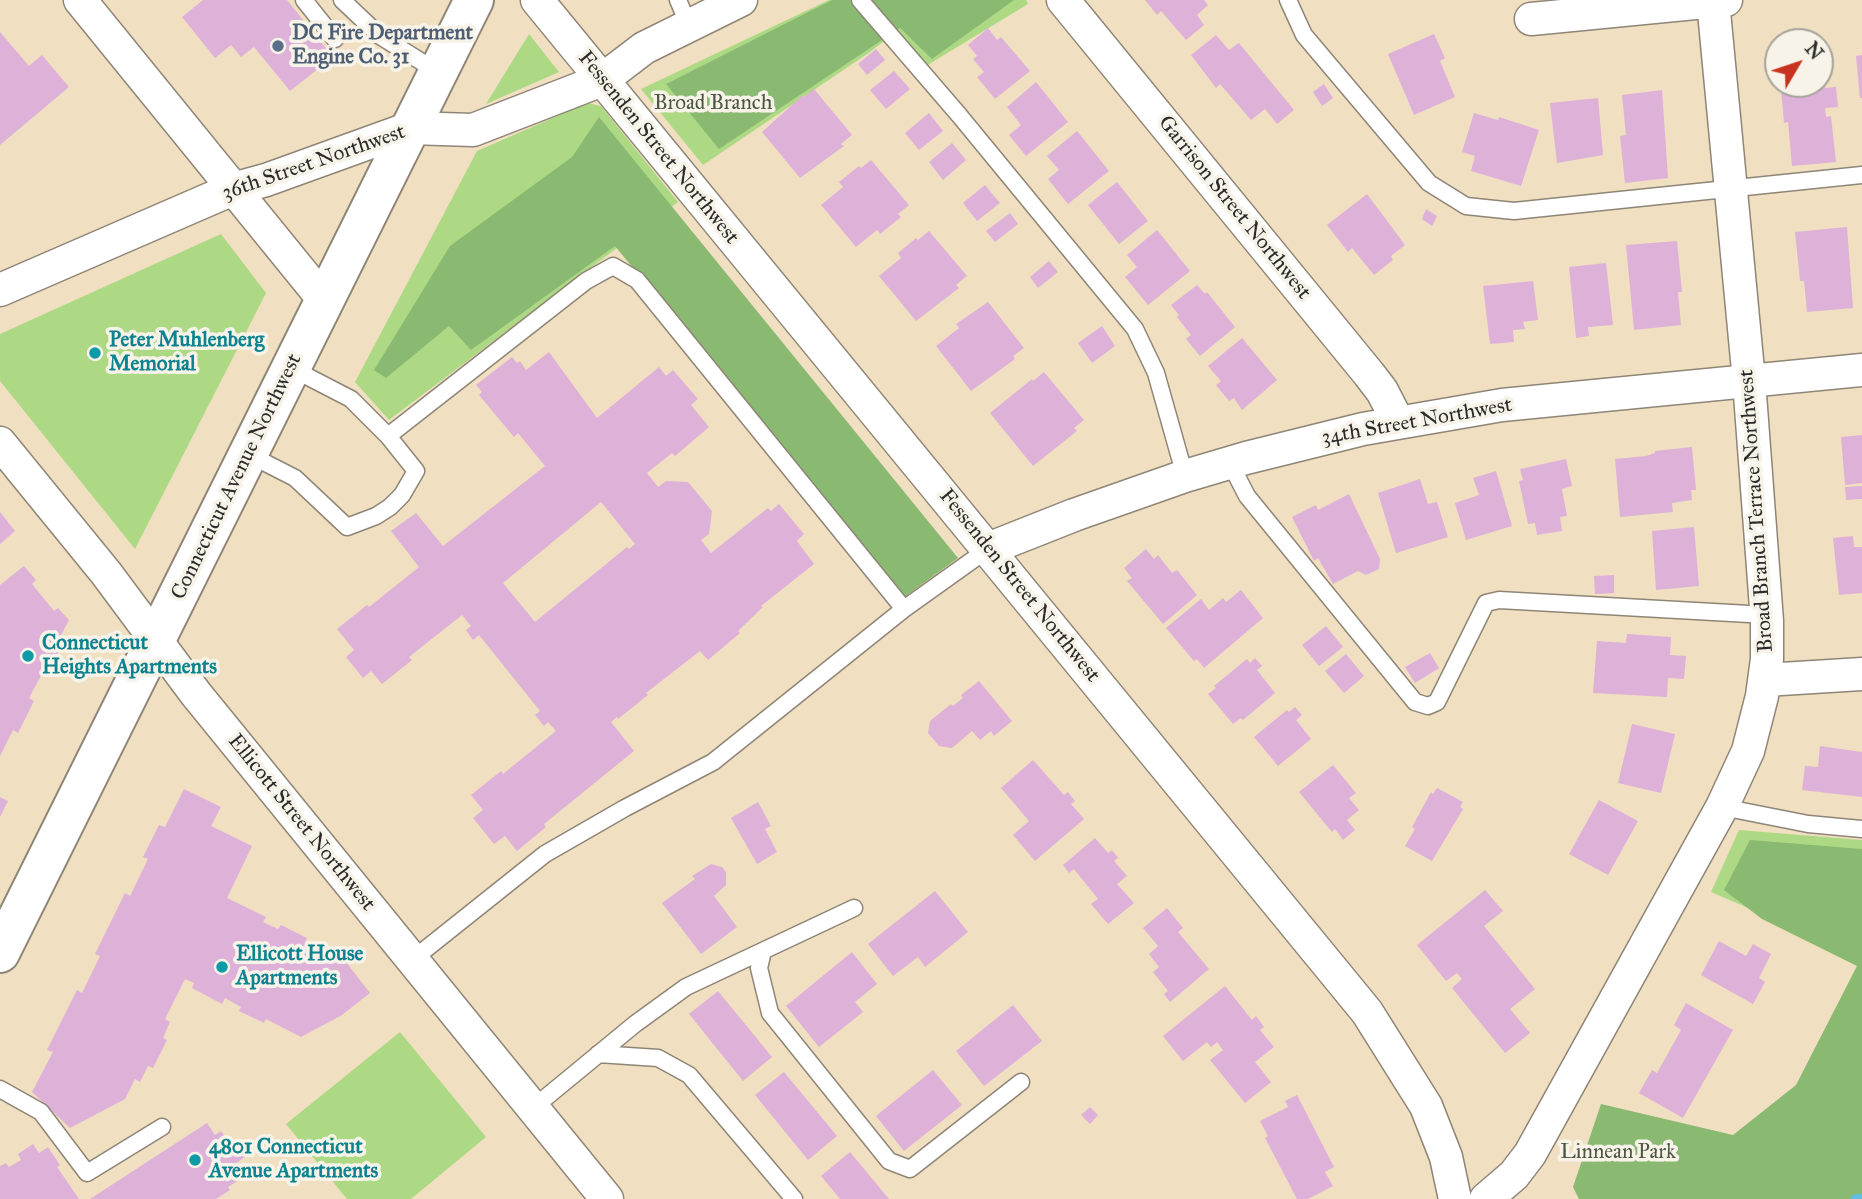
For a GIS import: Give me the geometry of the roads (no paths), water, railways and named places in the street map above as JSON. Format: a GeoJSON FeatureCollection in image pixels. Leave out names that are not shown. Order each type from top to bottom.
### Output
{"type":"FeatureCollection","features":[{"type":"Feature","properties":{"kind":"main road","name":"Connecticut Avenue Northwest"},"geometry":{"type":"LineString","coordinates":[[0,953],[438,72],[466,3]]}},
{"type":"Feature","properties":{"kind":"street"},"geometry":{"type":"LineString","coordinates":[[79,0],[324,300]]}},
{"type":"Feature","properties":{"kind":"street","name":"Fessenden Street Northwest"},"geometry":{"type":"LineString","coordinates":[[537,0],[1367,1012],[1426,1106],[1446,1157],[1455,1199]]}},
{"type":"Feature","properties":{"kind":"street","name":"36th Street Northwest"},"geometry":{"type":"LineString","coordinates":[[0,290],[233,188],[279,176],[410,128],[473,130],[602,80],[644,48],[683,13],[741,0]]}},
{"type":"Feature","properties":{"kind":"street","name":"Garrison Street Northwest"},"geometry":{"type":"LineString","coordinates":[[1063,0],[1369,374],[1382,391],[1398,422]]}},
{"type":"Feature","properties":{"kind":"street"},"geometry":{"type":"LineString","coordinates":[[1531,19],[1720,1]]}},
{"type":"Feature","properties":{"kind":"street","name":"Broad Branch Terrace Northwest"},"geometry":{"type":"LineString","coordinates":[[1486,1199],[1514,1175],[1530,1154],[1722,807],[1748,751],[1765,680],[1767,615],[1731,188],[1720,1]]}},
{"type":"Feature","properties":{"kind":"street","name":"34th Street Northwest"},"geometry":{"type":"LineString","coordinates":[[988,550],[1099,506],[1185,476],[1288,447],[1398,422],[1502,405],[1862,370]]}},
{"type":"Feature","properties":{"kind":"street","name":"Ellicott Street Northwest"},"geometry":{"type":"LineString","coordinates":[[0,443],[106,573],[202,701],[607,1199]]}},
{"type":"Feature","properties":{"kind":"street"},"geometry":{"type":"LineString","coordinates":[[1765,680],[1862,674]]}},
{"type":"Feature","properties":{"kind":"lane"},"geometry":{"type":"LineString","coordinates":[[304,0],[335,39]]}},
{"type":"Feature","properties":{"kind":"lane"},"geometry":{"type":"LineString","coordinates":[[342,0],[361,8],[380,36],[438,72]]}},
{"type":"Feature","properties":{"kind":"lane"},"geometry":{"type":"LineString","coordinates":[[860,0],[960,115],[1135,329],[1156,373],[1185,476]]}},
{"type":"Feature","properties":{"kind":"lane"},"geometry":{"type":"LineString","coordinates":[[1288,0],[1304,35],[1429,183],[1466,206],[1514,211],[1862,175]]}},
{"type":"Feature","properties":{"kind":"lane"},"geometry":{"type":"LineString","coordinates":[[388,436],[586,281],[613,266],[637,280],[904,609]]}},
{"type":"Feature","properties":{"kind":"lane"},"geometry":{"type":"LineString","coordinates":[[248,454],[295,478],[348,527],[376,516],[390,507],[402,495],[416,471],[388,436],[351,399],[291,368]]}},
{"type":"Feature","properties":{"kind":"lane"},"geometry":{"type":"LineString","coordinates":[[1230,463],[1247,496],[1415,702],[1428,706],[1437,702],[1486,603],[1499,600],[1767,615]]}},
{"type":"Feature","properties":{"kind":"lane"},"geometry":{"type":"LineString","coordinates":[[412,960],[545,854],[713,762],[904,609],[988,550]]}},
{"type":"Feature","properties":{"kind":"lane"},"geometry":{"type":"LineString","coordinates":[[1722,807],[1808,824],[1862,829]]}},
{"type":"Feature","properties":{"kind":"lane"},"geometry":{"type":"LineString","coordinates":[[533,1108],[686,986],[853,908]]}},
{"type":"Feature","properties":{"kind":"lane"},"geometry":{"type":"LineString","coordinates":[[763,951],[759,968],[770,1013],[890,1161],[910,1169],[1021,1082]]}},
{"type":"Feature","properties":{"kind":"lane"},"geometry":{"type":"LineString","coordinates":[[598,1054],[657,1058],[690,1075],[794,1199]]}},
{"type":"Feature","properties":{"kind":"lane"},"geometry":{"type":"LineString","coordinates":[[0,1089],[41,1112],[87,1173],[162,1127]]}},
{"type":"Feature","properties":{"kind":"waterway"},"geometry":{"type":"LineString","coordinates":[[1855,1199],[1862,1198]]}},
{"type":"Feature","properties":{"kind":"place","name":"DC Fire Department Engine Co. 31"},"geometry":{"type":"Point","coordinates":[278,46]}},
{"type":"Feature","properties":{"kind":"place","name":"Peter Muhlenberg Memorial"},"geometry":{"type":"Point","coordinates":[95,353]}},
{"type":"Feature","properties":{"kind":"place","name":"Connecticut Heights Apartments"},"geometry":{"type":"Point","coordinates":[28,656]}},
{"type":"Feature","properties":{"kind":"place","name":"Ellicott House Apartments"},"geometry":{"type":"Point","coordinates":[222,967]}},
{"type":"Feature","properties":{"kind":"place","name":"4801 Connecticut Avenue Apartments"},"geometry":{"type":"Point","coordinates":[195,1160]}},
{"type":"Feature","properties":{"kind":"park label","name":"Broad Branch"},"geometry":{"type":"Point","coordinates":[713,104]}},
{"type":"Feature","properties":{"kind":"park label","name":"Linnean Park"},"geometry":{"type":"Point","coordinates":[1618,1153]}}]}
